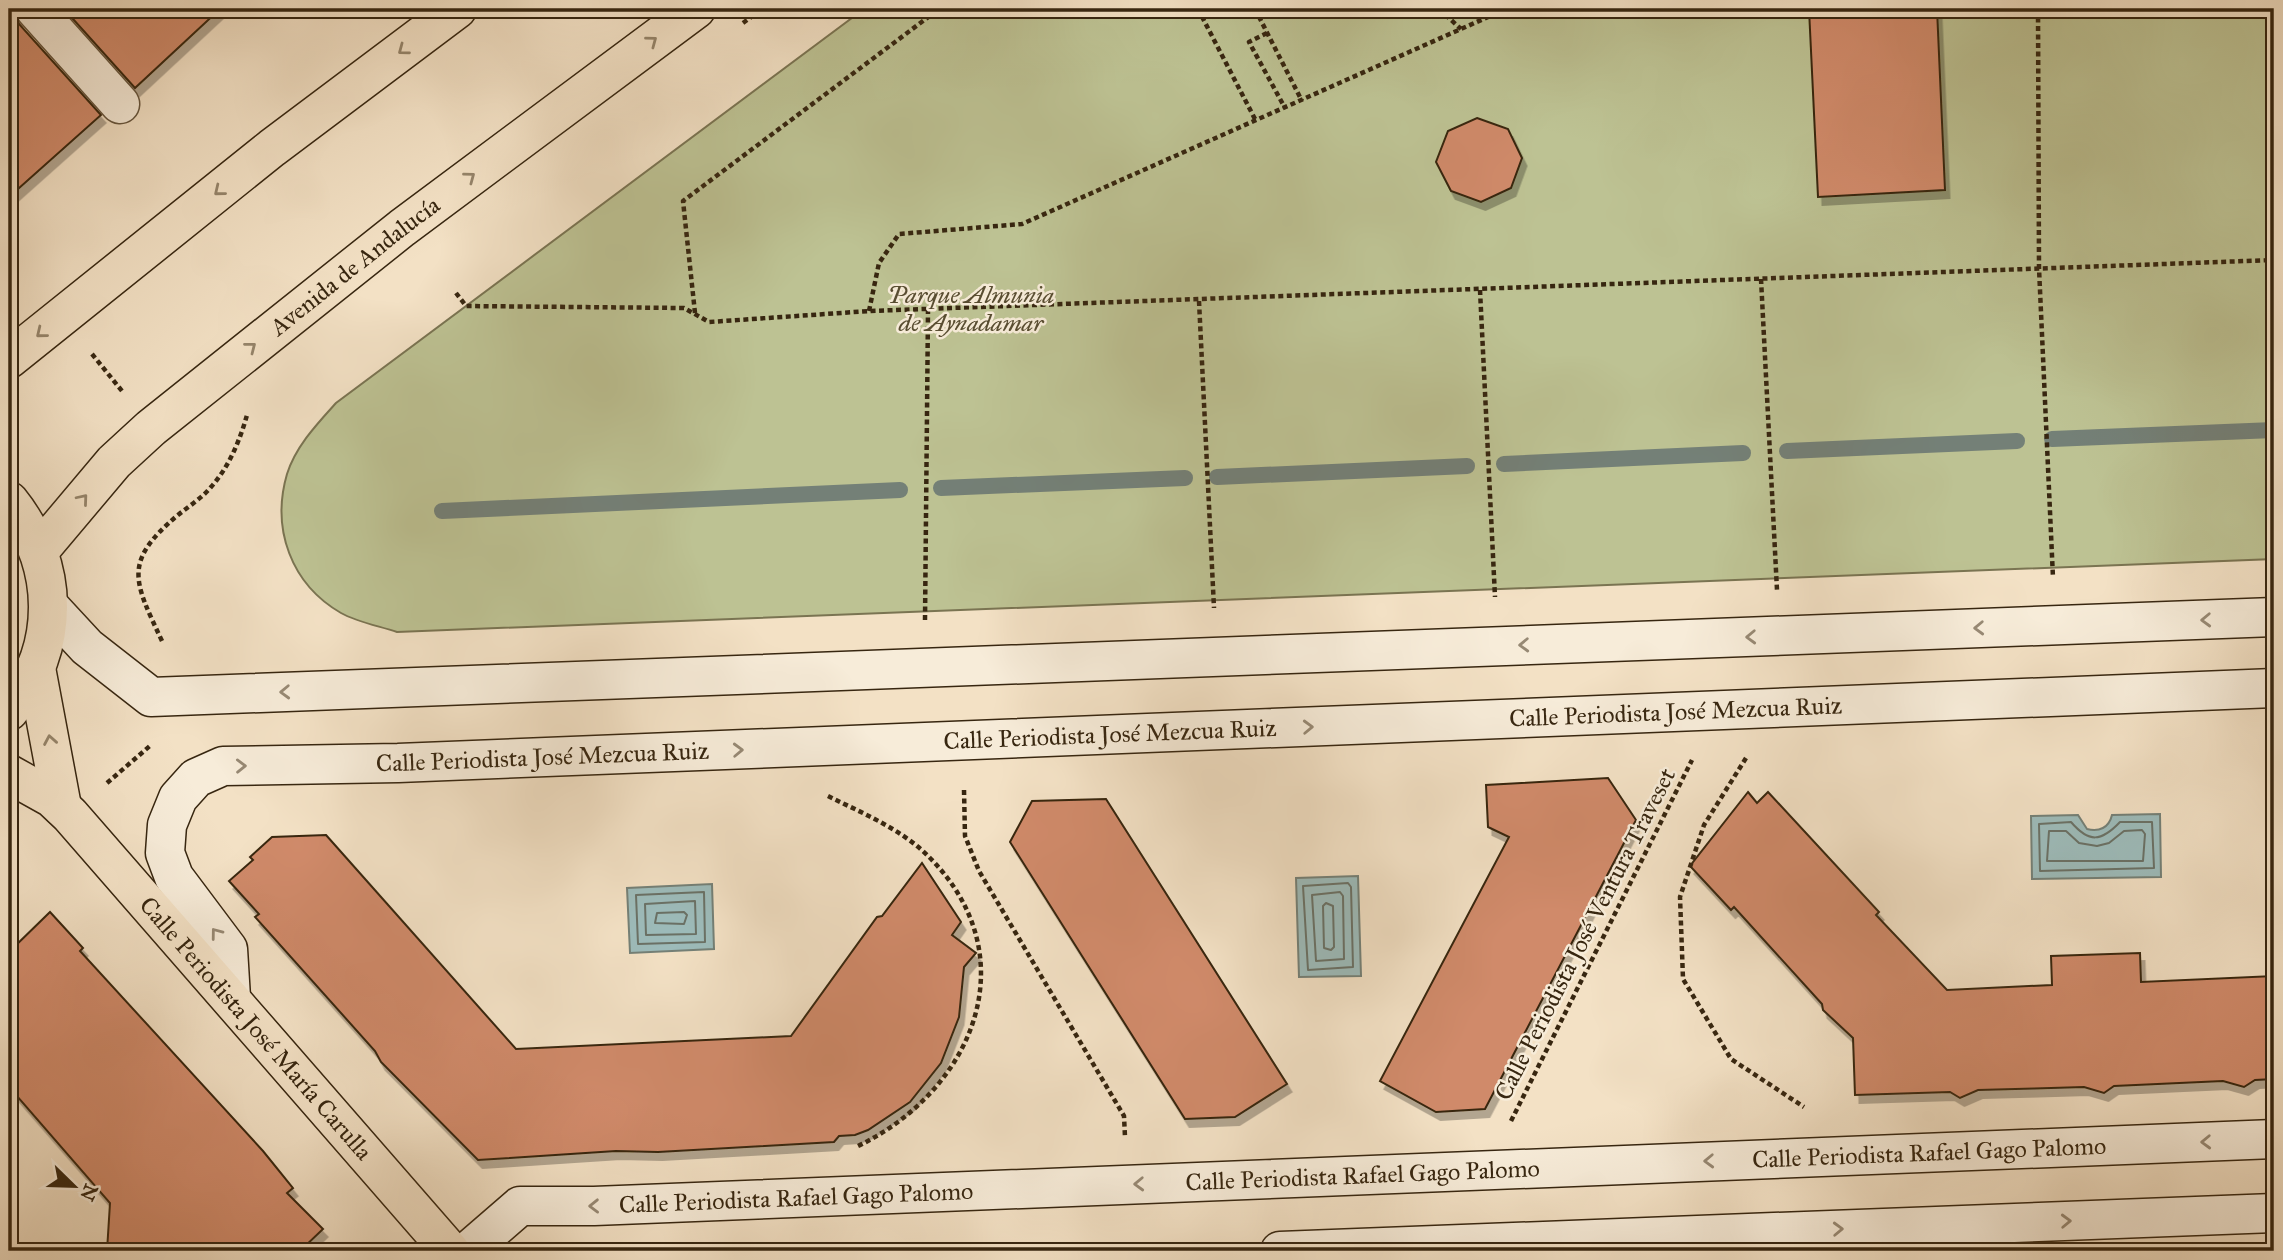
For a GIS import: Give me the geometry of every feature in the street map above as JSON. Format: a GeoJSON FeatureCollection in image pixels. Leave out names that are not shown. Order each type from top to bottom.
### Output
{"type":"FeatureCollection","features":[{"type":"Feature","properties":{"kind":"main road"},"geometry":{"type":"LineString","coordinates":[[9,359],[272,148],[457,9]]}},
{"type":"Feature","properties":{"kind":"main road","name":"Avenida de Andalucía"},"geometry":{"type":"LineString","coordinates":[[39,551],[114,462],[151,428],[402,228],[696,9]]}},
{"type":"Feature","properties":{"kind":"main road"},"geometry":{"type":"LineString","coordinates":[[9,501],[27,525],[39,551],[49,606],[46,642],[36,668],[9,711]]}},
{"type":"Feature","properties":{"kind":"main road"},"geometry":{"type":"LineString","coordinates":[[36,668],[62,807]]}},
{"type":"Feature","properties":{"kind":"main road","name":"Calle Periodista José María Carulla"},"geometry":{"type":"LineString","coordinates":[[9,774],[52,798],[62,807],[450,1251]]}},
{"type":"Feature","properties":{"kind":"street"},"geometry":{"type":"LineString","coordinates":[[35,9],[120,104]]}},
{"type":"Feature","properties":{"kind":"street"},"geometry":{"type":"LineString","coordinates":[[49,606],[87,648],[151,697],[2274,617]]}},
{"type":"Feature","properties":{"kind":"street","name":"Calle Periodista José Mezcua Ruiz"},"geometry":{"type":"LineString","coordinates":[[231,998],[228,949],[174,877],[165,853],[167,825],[178,798],[195,778],[223,766],[426,762],[2274,688]]}},
{"type":"Feature","properties":{"kind":"street","name":"Calle Periodista Rafael Gago Palomo"},"geometry":{"type":"LineString","coordinates":[[468,1251],[520,1206],[594,1206],[2274,1139]]}},
{"type":"Feature","properties":{"kind":"street"},"geometry":{"type":"LineString","coordinates":[[1280,1251],[2274,1213]]}},
{"type":"Feature","properties":{"kind":"path"},"geometry":{"type":"LineString","coordinates":[[695,314],[683,201],[939,9]]}},
{"type":"Feature","properties":{"kind":"path"},"geometry":{"type":"LineString","coordinates":[[1198,9],[1256,121]]}},
{"type":"Feature","properties":{"kind":"path"},"geometry":{"type":"LineString","coordinates":[[1255,9],[1302,101]]}},
{"type":"Feature","properties":{"kind":"path"},"geometry":{"type":"LineString","coordinates":[[1439,9],[1461,29]]}},
{"type":"Feature","properties":{"kind":"path"},"geometry":{"type":"LineString","coordinates":[[869,311],[879,263],[899,233],[940,233],[1022,224],[1506,9]]}},
{"type":"Feature","properties":{"kind":"path"},"geometry":{"type":"LineString","coordinates":[[2038,9],[2039,268],[2053,580]]}},
{"type":"Feature","properties":{"kind":"path"},"geometry":{"type":"LineString","coordinates":[[1267,33],[1249,43],[1285,108]]}},
{"type":"Feature","properties":{"kind":"path"},"geometry":{"type":"LineString","coordinates":[[456,293],[466,306],[684,308],[709,322],[869,311],[2274,260]]}},
{"type":"Feature","properties":{"kind":"path"},"geometry":{"type":"LineString","coordinates":[[1761,279],[1777,590]]}},
{"type":"Feature","properties":{"kind":"path"},"geometry":{"type":"LineString","coordinates":[[1480,290],[1495,601]]}},
{"type":"Feature","properties":{"kind":"path"},"geometry":{"type":"LineString","coordinates":[[1199,301],[1214,613]]}},
{"type":"Feature","properties":{"kind":"path"},"geometry":{"type":"LineString","coordinates":[[925,624],[928,310]]}},
{"type":"Feature","properties":{"kind":"path"},"geometry":{"type":"LineString","coordinates":[[83,343],[127,397]]}},
{"type":"Feature","properties":{"kind":"path"},"geometry":{"type":"LineString","coordinates":[[164,646],[141,598],[138,578],[140,557],[153,537],[211,488],[228,462]]}},
{"type":"Feature","properties":{"kind":"path"},"geometry":{"type":"LineString","coordinates":[[1746,757],[1704,825],[1680,897],[1683,979],[1731,1059],[1814,1114]]}},
{"type":"Feature","properties":{"kind":"path","name":"Calle Periodista José Ventura Traveset"},"geometry":{"type":"LineString","coordinates":[[1509,1125],[1692,760]]}},
{"type":"Feature","properties":{"kind":"path"},"geometry":{"type":"LineString","coordinates":[[964,785],[965,836],[979,871],[1124,1116],[1125,1140]]}},
{"type":"Feature","properties":{"kind":"path"},"geometry":{"type":"LineString","coordinates":[[821,793],[896,830],[932,860],[970,911],[979,949],[979,996],[966,1044],[947,1077],[919,1108],[899,1123],[856,1147]]}},
{"type":"Feature","properties":{"kind":"green space","name":"Parque Almunia de Aynadamar"},"geometry":{"type":"Polygon","coordinates":[[[864,9],[2274,9],[2274,559],[397,632],[341,613],[309,587],[289,553],[284,535],[283,495],[287,474],[296,454],[336,403],[864,9]]]}},
{"type":"Feature","properties":{"kind":"water"},"geometry":{"type":"Polygon","coordinates":[[[2160,814],[2161,877],[2032,879],[2031,816],[2078,815],[2087,829],[2096,830],[2106,826],[2112,815],[2160,814]]]}},
{"type":"Feature","properties":{"kind":"water"},"geometry":{"type":"Polygon","coordinates":[[[1358,876],[1361,976],[1299,977],[1296,878],[1358,876]]]}},
{"type":"Feature","properties":{"kind":"water"},"geometry":{"type":"Polygon","coordinates":[[[712,884],[714,949],[630,953],[627,888],[712,884]]]}},
{"type":"Feature","properties":{"kind":"building"},"geometry":{"type":"Polygon","coordinates":[[[9,9],[14,9],[19,24],[101,115],[9,197],[9,9]]]}},
{"type":"Feature","properties":{"kind":"building"},"geometry":{"type":"Polygon","coordinates":[[[64,9],[220,9],[135,88],[64,9]]]}},
{"type":"Feature","properties":{"kind":"building"},"geometry":{"type":"Polygon","coordinates":[[[1809,9],[1937,9],[1945,190],[1818,197],[1809,9]]]}},
{"type":"Feature","properties":{"kind":"building"},"geometry":{"type":"Polygon","coordinates":[[[1477,118],[1508,129],[1522,158],[1511,188],[1481,202],[1451,191],[1436,162],[1448,131],[1477,118]]]}},
{"type":"Feature","properties":{"kind":"building"},"geometry":{"type":"Polygon","coordinates":[[[1608,778],[1636,820],[1485,1109],[1436,1112],[1380,1081],[1509,837],[1488,827],[1486,785],[1608,778]]]}},
{"type":"Feature","properties":{"kind":"building"},"geometry":{"type":"Polygon","coordinates":[[[1748,792],[1757,803],[1768,792],[1879,912],[1876,915],[1947,990],[2052,985],[2051,956],[2140,953],[2141,982],[2274,976],[2274,1079],[2255,1080],[2244,1087],[2223,1081],[2114,1086],[2104,1093],[2084,1087],[1978,1090],[1960,1098],[1950,1092],[1855,1095],[1853,1038],[1823,1010],[1822,1004],[1734,907],[1731,910],[1690,866],[1748,792]]]}},
{"type":"Feature","properties":{"kind":"building"},"geometry":{"type":"Polygon","coordinates":[[[1106,799],[1287,1084],[1235,1117],[1185,1119],[1010,842],[1032,801],[1106,799]]]}},
{"type":"Feature","properties":{"kind":"building"},"geometry":{"type":"Polygon","coordinates":[[[326,835],[516,1049],[791,1036],[877,917],[882,916],[922,863],[961,922],[952,935],[976,953],[964,967],[959,1017],[941,1063],[910,1102],[868,1130],[855,1135],[839,1136],[834,1142],[478,1160],[381,1062],[375,1051],[255,917],[259,914],[229,881],[253,860],[250,857],[272,837],[326,835]]]}},
{"type":"Feature","properties":{"kind":"building"},"geometry":{"type":"Polygon","coordinates":[[[50,912],[83,948],[80,951],[263,1151],[293,1188],[287,1193],[323,1229],[300,1251],[107,1251],[110,1203],[9,1087],[9,952],[50,912]]]}},
{"type":"Feature","properties":{"kind":"waterway"},"geometry":{"type":"LineString","coordinates":[[2052,439],[2274,430]]}},
{"type":"Feature","properties":{"kind":"waterway"},"geometry":{"type":"LineString","coordinates":[[1787,451],[2017,441]]}},
{"type":"Feature","properties":{"kind":"waterway"},"geometry":{"type":"LineString","coordinates":[[1504,464],[1743,453]]}},
{"type":"Feature","properties":{"kind":"waterway"},"geometry":{"type":"LineString","coordinates":[[1217,477],[1467,466]]}},
{"type":"Feature","properties":{"kind":"waterway"},"geometry":{"type":"LineString","coordinates":[[941,488],[1185,478]]}},
{"type":"Feature","properties":{"kind":"waterway"},"geometry":{"type":"LineString","coordinates":[[442,511],[900,490]]}}]}
